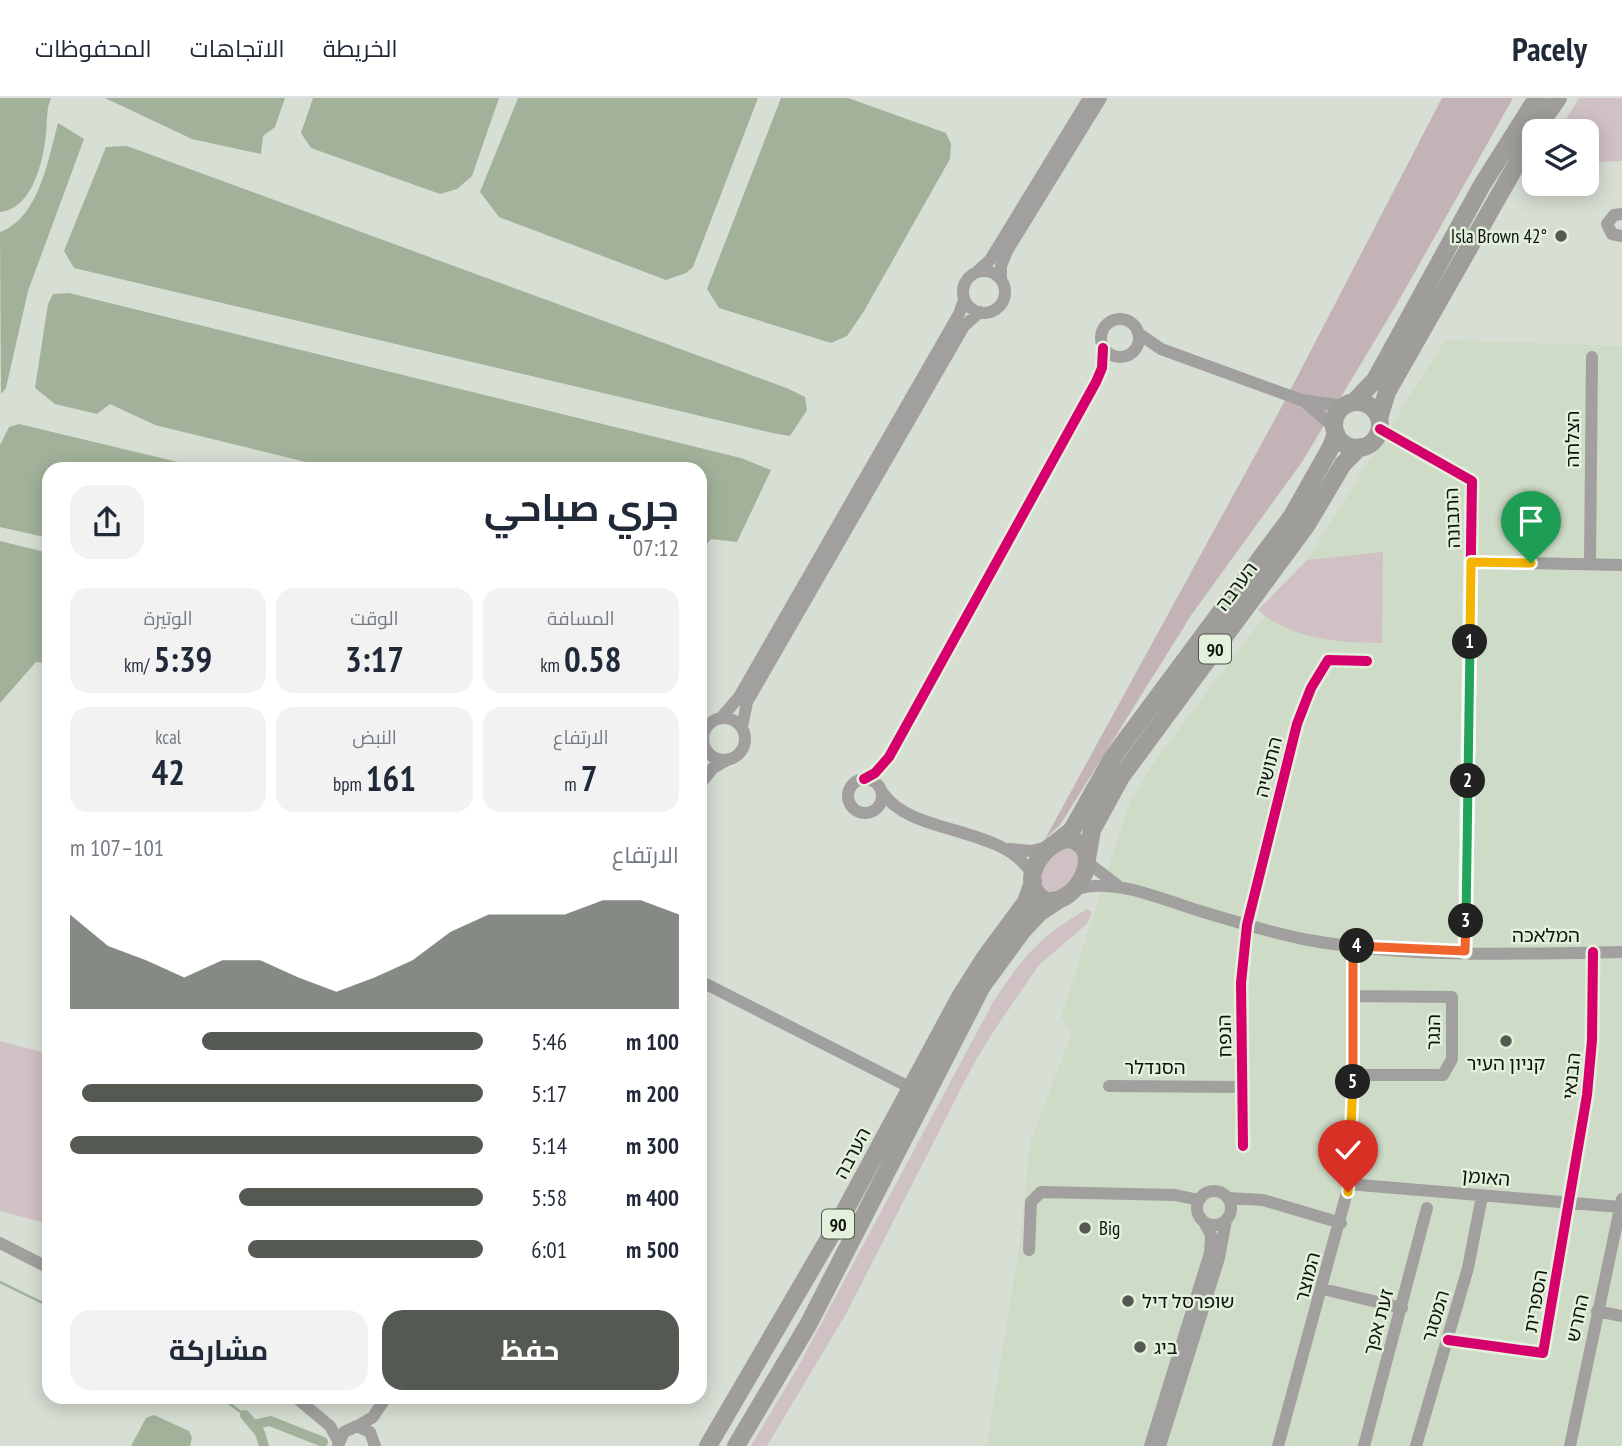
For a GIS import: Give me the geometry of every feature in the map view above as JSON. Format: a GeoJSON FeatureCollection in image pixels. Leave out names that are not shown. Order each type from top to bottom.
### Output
{"type":"FeatureCollection","features":[{"type":"Feature","properties":{"kind":"highway"},"geometry":{"type":"LineString","coordinates":[[1522,155],[1387,392],[1379,424],[1370,443],[1360,447],[1342,442],[1335,430],[1336,415],[1374,380],[1482,185],[1537,98]]}},
{"type":"Feature","properties":{"kind":"highway"},"geometry":{"type":"LineString","coordinates":[[1544,119],[1558,98]]}},
{"type":"Feature","properties":{"kind":"highway"},"geometry":{"type":"LineString","coordinates":[[1349,404],[1368,405],[1379,424]]}},
{"type":"Feature","properties":{"kind":"highway","name":"הערבה"},"geometry":{"type":"LineString","coordinates":[[1053,844],[1072,830],[1113,757],[1292,516],[1331,447],[1335,430]]}},
{"type":"Feature","properties":{"kind":"highway","name":"הערבה"},"geometry":{"type":"LineString","coordinates":[[1087,860],[1092,830],[1121,777],[1300,535],[1343,464],[1360,447]]}},
{"type":"Feature","properties":{"kind":"highway"},"geometry":{"type":"LineString","coordinates":[[1053,844],[1068,839],[1078,841],[1087,860]]}},
{"type":"Feature","properties":{"kind":"highway","name":"90"},"geometry":{"type":"LineString","coordinates":[[1033,879],[1036,864],[1053,844]]}},
{"type":"Feature","properties":{"kind":"highway","name":"90"},"geometry":{"type":"LineString","coordinates":[[1056,901],[1077,889],[1087,860]]}},
{"type":"Feature","properties":{"kind":"highway"},"geometry":{"type":"LineString","coordinates":[[1033,879],[1035,892],[1042,899],[1056,901]]}},
{"type":"Feature","properties":{"kind":"highway","name":"הערבה"},"geometry":{"type":"LineString","coordinates":[[708,1446],[834,1230],[972,976],[1026,902],[1033,879]]}},
{"type":"Feature","properties":{"kind":"highway","name":"הערבה"},"geometry":{"type":"LineString","coordinates":[[736,1446],[807,1325],[982,986],[1023,930],[1039,913],[1056,901]]}},
{"type":"Feature","properties":{"kind":"street"},"geometry":{"type":"LineString","coordinates":[[707,727],[721,719],[739,697],[960,314],[966,280],[990,260],[1089,98]]}},
{"type":"Feature","properties":{"kind":"street"},"geometry":{"type":"LineString","coordinates":[[707,776],[713,768],[743,748],[741,727],[744,709],[964,326],[980,312],[999,306],[1005,293],[1001,266],[1007,251],[1101,98]]}},
{"type":"Feature","properties":{"kind":"street"},"geometry":{"type":"LineString","coordinates":[[1622,214],[1614,215],[1608,224],[1612,234],[1622,236]]}},
{"type":"Feature","properties":{"kind":"street"},"geometry":{"type":"LineString","coordinates":[[978,271],[990,271],[1001,280]]}},
{"type":"Feature","properties":{"kind":"street"},"geometry":{"type":"LineString","coordinates":[[964,300],[980,312]]}},
{"type":"Feature","properties":{"kind":"street"},"geometry":{"type":"LineString","coordinates":[[1033,879],[1022,860],[1006,849],[901,810],[877,809],[861,813],[849,802],[852,785],[875,773],[889,757],[1096,382],[1102,368],[1101,333],[1114,320],[1127,321],[1138,333],[1161,349],[1301,400],[1322,414],[1335,430]]}},
{"type":"Feature","properties":{"kind":"street"},"geometry":{"type":"LineString","coordinates":[[1096,382],[1113,363],[1128,354],[1138,333]]}},
{"type":"Feature","properties":{"kind":"street"},"geometry":{"type":"LineString","coordinates":[[1103,348],[1111,356],[1149,348],[1161,349]]}},
{"type":"Feature","properties":{"kind":"street","name":"הצלחה"},"geometry":{"type":"LineString","coordinates":[[1590,564],[1592,357]]}},
{"type":"Feature","properties":{"kind":"street"},"geometry":{"type":"LineString","coordinates":[[1301,400],[1349,404]]}},
{"type":"Feature","properties":{"kind":"street","name":"התבונה"},"geometry":{"type":"LineString","coordinates":[[1379,424],[1472,481],[1465,951]]}},
{"type":"Feature","properties":{"kind":"street"},"geometry":{"type":"LineString","coordinates":[[1471,562],[1622,565]]}},
{"type":"Feature","properties":{"kind":"street","name":"התושיה"},"geometry":{"type":"LineString","coordinates":[[1247,925],[1286,764],[1306,701],[1328,660],[1367,661]]}},
{"type":"Feature","properties":{"kind":"street"},"geometry":{"type":"LineString","coordinates":[[721,719],[730,719],[741,727]]}},
{"type":"Feature","properties":{"kind":"street"},"geometry":{"type":"LineString","coordinates":[[707,750],[714,757],[727,760]]}},
{"type":"Feature","properties":{"kind":"street"},"geometry":{"type":"LineString","coordinates":[[877,809],[889,757]]}},
{"type":"Feature","properties":{"kind":"street"},"geometry":{"type":"LineString","coordinates":[[864,779],[873,780],[901,810]]}},
{"type":"Feature","properties":{"kind":"street"},"geometry":{"type":"LineString","coordinates":[[1006,849],[1031,851],[1053,844]]}},
{"type":"Feature","properties":{"kind":"street","name":"המלאכה"},"geometry":{"type":"LineString","coordinates":[[1087,860],[1124,889]]}},
{"type":"Feature","properties":{"kind":"street","name":"המלאכה"},"geometry":{"type":"LineString","coordinates":[[1077,889],[1094,886],[1124,889],[1247,925],[1310,940],[1353,946],[1465,951],[1622,952]]}},
{"type":"Feature","properties":{"kind":"street","name":"הנפח"},"geometry":{"type":"LineString","coordinates":[[1243,1146],[1241,983],[1247,925]]}},
{"type":"Feature","properties":{"kind":"street","name":"המוצר"},"geometry":{"type":"LineString","coordinates":[[1278,1446],[1341,1223],[1348,1184],[1354,1075],[1353,946]]}},
{"type":"Feature","properties":{"kind":"street","name":"הבנאי"},"geometry":{"type":"LineString","coordinates":[[1571,1203],[1590,1068],[1593,952]]}},
{"type":"Feature","properties":{"kind":"street"},"geometry":{"type":"LineString","coordinates":[[707,985],[911,1088]]}},
{"type":"Feature","properties":{"kind":"street","name":"הנגר"},"geometry":{"type":"LineString","coordinates":[[1353,996],[1452,997],[1452,1059],[1443,1075],[1354,1075]]}},
{"type":"Feature","properties":{"kind":"street","name":"הסנדלר"},"geometry":{"type":"LineString","coordinates":[[1109,1086],[1242,1087]]}},
{"type":"Feature","properties":{"kind":"street","name":"האומן"},"geometry":{"type":"LineString","coordinates":[[1348,1184],[1571,1203],[1621,1203]]}},
{"type":"Feature","properties":{"kind":"street"},"geometry":{"type":"LineString","coordinates":[[1029,1250],[1034,1196],[1047,1191],[1175,1195],[1199,1200],[1214,1191],[1228,1198],[1263,1200],[1341,1223]]}},
{"type":"Feature","properties":{"kind":"street","name":"המסגר"},"geometry":{"type":"LineString","coordinates":[[1416,1446],[1471,1257],[1482,1196]]}},
{"type":"Feature","properties":{"kind":"street"},"geometry":{"type":"LineString","coordinates":[[1160,1446],[1219,1258],[1231,1208],[1228,1198]]}},
{"type":"Feature","properties":{"kind":"street"},"geometry":{"type":"LineString","coordinates":[[1150,1446],[1210,1253],[1211,1234],[1197,1211],[1199,1200]]}},
{"type":"Feature","properties":{"kind":"street","name":"הספרית"},"geometry":{"type":"LineString","coordinates":[[1448,1339],[1543,1353],[1571,1203]]}},
{"type":"Feature","properties":{"kind":"street","name":"החרש"},"geometry":{"type":"LineString","coordinates":[[1570,1446],[1621,1203]]}},
{"type":"Feature","properties":{"kind":"street","name":"זעת אפך"},"geometry":{"type":"LineString","coordinates":[[1364,1446],[1427,1208]]}},
{"type":"Feature","properties":{"kind":"street"},"geometry":{"type":"LineString","coordinates":[[1204,1222],[1214,1225],[1226,1220]]}},
{"type":"Feature","properties":{"kind":"street"},"geometry":{"type":"LineString","coordinates":[[0,1243],[42,1264]]}},
{"type":"Feature","properties":{"kind":"street"},"geometry":{"type":"LineString","coordinates":[[1323,1289],[1402,1308]]}},
{"type":"Feature","properties":{"kind":"street"},"geometry":{"type":"LineString","coordinates":[[1597,1311],[1622,1316]]}},
{"type":"Feature","properties":{"kind":"street"},"geometry":{"type":"LineString","coordinates":[[304,1404],[330,1426],[339,1444],[352,1428],[380,1409]]}},
{"type":"Feature","properties":{"kind":"street"},"geometry":{"type":"LineString","coordinates":[[375,1445],[383,1404]]}},
{"type":"Feature","properties":{"kind":"street"},"geometry":{"type":"LineString","coordinates":[[330,1426],[367,1430],[375,1445]]}},
{"type":"Feature","properties":{"kind":"shaded area"},"geometry":{"type":"Polygon","coordinates":[[[0,98],[51,98],[37,175],[19,204],[0,212],[0,98]]]}},
{"type":"Feature","properties":{"kind":"shaded area"},"geometry":{"type":"Polygon","coordinates":[[[105,98],[285,98],[275,127],[263,136],[261,154],[192,139],[105,98]]]}},
{"type":"Feature","properties":{"kind":"shaded area"},"geometry":{"type":"Polygon","coordinates":[[[313,98],[499,98],[472,176],[457,189],[440,194],[311,148],[301,133],[313,98]]]}},
{"type":"Feature","properties":{"kind":"shaded area"},"geometry":{"type":"Polygon","coordinates":[[[518,98],[758,98],[693,267],[686,273],[666,280],[499,217],[480,192],[518,98]]]}},
{"type":"Feature","properties":{"kind":"shaded area"},"geometry":{"type":"Polygon","coordinates":[[[781,98],[848,98],[946,133],[951,144],[950,159],[864,311],[847,336],[831,343],[719,308],[707,289],[781,98]]]}},
{"type":"Feature","properties":{"kind":"shaded area"},"geometry":{"type":"Polygon","coordinates":[[[1442,98],[1513,98],[1398,302],[1302,462],[1192,614],[1060,825],[1045,839],[1281,408],[1442,98]]]}},
{"type":"Feature","properties":{"kind":"shaded area"},"geometry":{"type":"Polygon","coordinates":[[[1579,98],[1622,98],[1622,161],[1599,162],[1599,119],[1566,119],[1579,98]]]}},
{"type":"Feature","properties":{"kind":"shaded area"},"geometry":{"type":"Polygon","coordinates":[[[58,123],[84,139],[28,291],[6,388],[1,394],[0,232],[13,225],[33,201],[46,170],[58,123]]]}},
{"type":"Feature","properties":{"kind":"shaded area"},"geometry":{"type":"Polygon","coordinates":[[[127,146],[789,389],[805,397],[807,410],[790,436],[773,433],[74,268],[64,251],[106,147],[127,146]]]}},
{"type":"Feature","properties":{"kind":"shaded area"},"geometry":{"type":"Polygon","coordinates":[[[69,293],[741,458],[771,470],[737,542],[711,539],[707,544],[707,462],[306,462],[155,425],[110,404],[97,414],[55,404],[35,388],[48,304],[53,294],[69,293]]]}},
{"type":"Feature","properties":{"kind":"shaded area"},"geometry":{"type":"Polygon","coordinates":[[[1445,340],[1622,346],[1622,1446],[987,1446],[1020,1241],[1030,1143],[1072,1032],[1061,1017],[1129,804],[1152,765],[1307,560],[1445,340]]]}},
{"type":"Feature","properties":{"kind":"shaded area"},"geometry":{"type":"Polygon","coordinates":[[[19,424],[178,462],[42,462],[42,536],[0,527],[0,445],[9,427],[19,424]]]}},
{"type":"Feature","properties":{"kind":"shaded area"},"geometry":{"type":"Polygon","coordinates":[[[0,541],[42,551],[42,663],[36,662],[0,703],[0,541]]]}},
{"type":"Feature","properties":{"kind":"shaded area"},"geometry":{"type":"Polygon","coordinates":[[[1383,552],[1382,643],[1333,640],[1300,633],[1271,620],[1258,610],[1307,560],[1383,552]]]}},
{"type":"Feature","properties":{"kind":"shaded area"},"geometry":{"type":"Polygon","coordinates":[[[1055,848],[1078,848],[1079,875],[1056,896],[1038,886],[1047,855],[1055,848]]]}},
{"type":"Feature","properties":{"kind":"shaded area"},"geometry":{"type":"Polygon","coordinates":[[[1087,909],[1092,912],[1087,924],[1039,965],[993,1032],[972,1067],[846,1314],[767,1446],[751,1446],[798,1367],[992,1004],[1013,973],[1043,939],[1087,909]]]}},
{"type":"Feature","properties":{"kind":"shaded area"},"geometry":{"type":"Polygon","coordinates":[[[0,1041],[42,1052],[42,1222],[0,1211],[0,1041]]]}},
{"type":"Feature","properties":{"kind":"shaded area"},"geometry":{"type":"Polygon","coordinates":[[[154,1415],[189,1431],[192,1438],[190,1446],[131,1446],[146,1418],[154,1415]]]}},
{"type":"Feature","properties":{"kind":"waterway"},"geometry":{"type":"LineString","coordinates":[[0,1282],[42,1303]]}},
{"type":"Feature","properties":{"kind":"waterway"},"geometry":{"type":"LineString","coordinates":[[230,1404],[245,1415]]}},
{"type":"Feature","properties":{"kind":"waterway"},"geometry":{"type":"LineString","coordinates":[[245,1415],[260,1433],[264,1446]]}},
{"type":"Feature","properties":{"kind":"waterway"},"geometry":{"type":"LineString","coordinates":[[253,1425],[270,1421],[323,1442]]}},
{"type":"Feature","properties":{"kind":"cycle path"},"geometry":{"type":"LineString","coordinates":[[864,779],[875,773],[889,757],[1096,382],[1102,368],[1103,348]]}},
{"type":"Feature","properties":{"kind":"cycle path"},"geometry":{"type":"LineString","coordinates":[[1380,429],[1472,481],[1465,952]]}},
{"type":"Feature","properties":{"kind":"cycle path"},"geometry":{"type":"LineString","coordinates":[[1243,1146],[1241,983],[1247,925],[1297,724],[1311,688],[1328,660],[1367,661]]}},
{"type":"Feature","properties":{"kind":"cycle path"},"geometry":{"type":"LineString","coordinates":[[1448,1340],[1543,1353],[1587,1095],[1592,1040],[1593,952]]}},
{"type":"Feature","properties":{"kind":"place","name":"Isla Brown 42°"},"geometry":{"type":"Point","coordinates":[1561,236]}},
{"type":"Feature","properties":{"kind":"place","name":"קניון העיר"},"geometry":{"type":"Point","coordinates":[1506,1041]}},
{"type":"Feature","properties":{"kind":"place","name":"Big"},"geometry":{"type":"Point","coordinates":[1085,1228]}},
{"type":"Feature","properties":{"kind":"place","name":"שופרסל דיל"},"geometry":{"type":"Point","coordinates":[1128,1301]}},
{"type":"Feature","properties":{"kind":"place","name":"ביג"},"geometry":{"type":"Point","coordinates":[1140,1347]}},
{"type":"Feature","properties":{"kind":"route"},"geometry":{"type":"LineString","coordinates":[[1348,1192],[1354,1075],[1353,946],[1465,951],[1471,562],[1531,563]]}}]}
